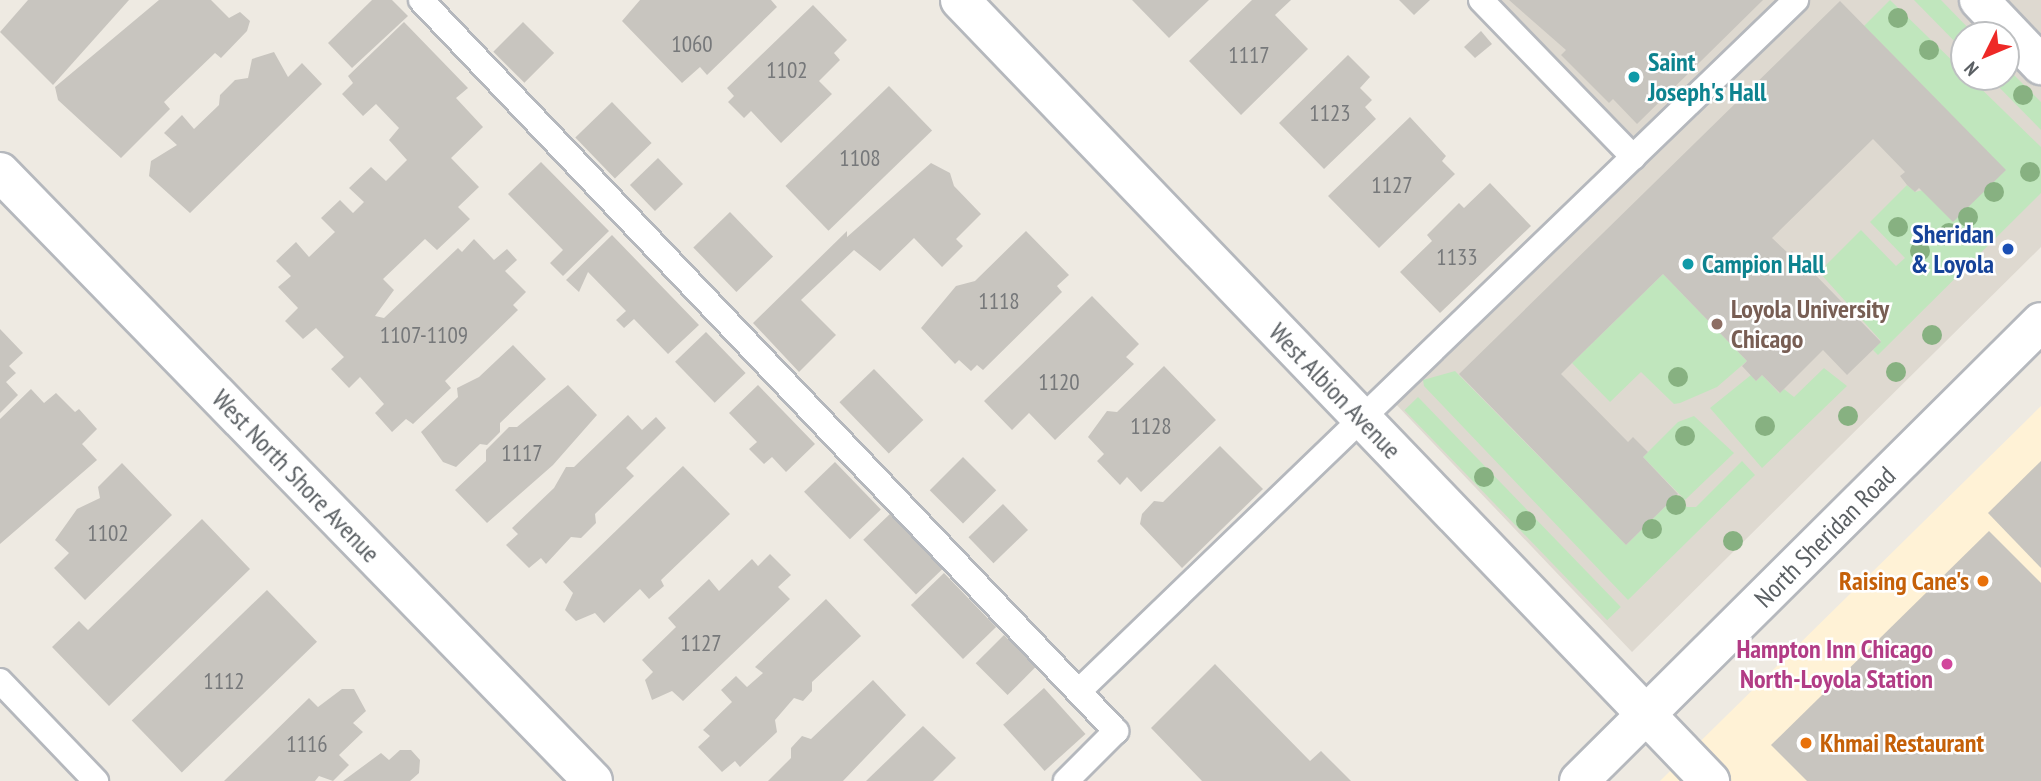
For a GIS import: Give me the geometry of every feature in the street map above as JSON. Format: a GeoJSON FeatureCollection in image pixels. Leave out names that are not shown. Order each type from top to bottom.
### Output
{"type":"FeatureCollection","features":[{"type":"Feature","properties":{"kind":"street","name":"West Albion Avenue"},"geometry":{"type":"LineString","coordinates":[[960,0],[1710,781]]}},
{"type":"Feature","properties":{"kind":"street"},"geometry":{"type":"LineString","coordinates":[[1979,0],[2041,65]]}},
{"type":"Feature","properties":{"kind":"street","name":"West North Shore Avenue"},"geometry":{"type":"LineString","coordinates":[[0,172],[593,781]]}},
{"type":"Feature","properties":{"kind":"street","name":"North Sheridan Road"},"geometry":{"type":"LineString","coordinates":[[1579,781],[2041,322]]}},
{"type":"Feature","properties":{"kind":"lane"},"geometry":{"type":"LineString","coordinates":[[421,0],[1116,731],[1066,781]]}},
{"type":"Feature","properties":{"kind":"lane"},"geometry":{"type":"LineString","coordinates":[[1481,0],[1633,157]]}},
{"type":"Feature","properties":{"kind":"lane"},"geometry":{"type":"LineString","coordinates":[[1079,691],[1796,0]]}},
{"type":"Feature","properties":{"kind":"lane"},"geometry":{"type":"LineString","coordinates":[[0,681],[96,781]]}},
{"type":"Feature","properties":{"kind":"shaded area","name":"Loyola University Chicago"},"geometry":{"type":"Polygon","coordinates":[[[1487,0],[2041,0],[2041,247],[1632,652],[1392,400],[1641,158],[1487,0]]]}},
{"type":"Feature","properties":{"kind":"shaded area"},"geometry":{"type":"Polygon","coordinates":[[[2041,406],[2041,781],[1660,781],[2041,406]]]}},
{"type":"Feature","properties":{"kind":"green space"},"geometry":{"type":"Polygon","coordinates":[[[1890,0],[1950,58],[1950,91],[1983,91],[2041,147],[2041,193],[1878,355],[1873,350],[1881,341],[1819,272],[1861,230],[1896,266],[1905,258],[1870,222],[1907,185],[1915,192],[2005,170],[1864,26],[1890,0]]]}},
{"type":"Feature","properties":{"kind":"green space"},"geometry":{"type":"Polygon","coordinates":[[[1914,0],[1941,0],[1961,21],[1950,21],[1950,37],[1914,0]]]}},
{"type":"Feature","properties":{"kind":"green space"},"geometry":{"type":"Polygon","coordinates":[[[2020,81],[2041,102],[2041,130],[2003,91],[2020,91],[2020,81]]]}},
{"type":"Feature","properties":{"kind":"green space"},"geometry":{"type":"Polygon","coordinates":[[[1663,274],[1747,361],[1717,387],[1680,403],[1674,404],[1641,372],[1610,402],[1572,363],[1663,274]]]}},
{"type":"Feature","properties":{"kind":"green space"},"geometry":{"type":"Polygon","coordinates":[[[1824,368],[1847,386],[1762,468],[1710,408],[1751,375],[1756,381],[1762,375],[1779,393],[1784,389],[1794,397],[1824,368]]]}},
{"type":"Feature","properties":{"kind":"green space"},"geometry":{"type":"Polygon","coordinates":[[[1455,371],[1626,545],[1676,496],[1687,507],[1696,507],[1742,461],[1755,475],[1628,600],[1424,386],[1423,380],[1455,371]]]}},
{"type":"Feature","properties":{"kind":"green space"},"geometry":{"type":"Polygon","coordinates":[[[1418,397],[1621,607],[1607,620],[1404,410],[1418,397]]]}},
{"type":"Feature","properties":{"kind":"green space"},"geometry":{"type":"Polygon","coordinates":[[[1694,416],[1734,453],[1685,500],[1643,457],[1678,422],[1694,416]]]}},
{"type":"Feature","properties":{"kind":"building"},"geometry":{"type":"Polygon","coordinates":[[[28,0],[129,0],[53,85],[0,32],[28,0]]]}},
{"type":"Feature","properties":{"kind":"building"},"geometry":{"type":"Polygon","coordinates":[[[159,0],[211,0],[229,18],[240,12],[250,21],[247,31],[221,58],[215,53],[164,102],[170,109],[121,158],[58,100],[55,87],[159,0]]]}},
{"type":"Feature","properties":{"kind":"building"},"geometry":{"type":"Polygon","coordinates":[[[372,0],[392,0],[408,16],[352,68],[328,43],[372,0]]]}},
{"type":"Feature","properties":{"kind":"building"},"geometry":{"type":"Polygon","coordinates":[[[640,0],[771,0],[777,7],[707,75],[700,67],[682,83],[622,21],[640,0]]]}},
{"type":"Feature","properties":{"kind":"building"},"geometry":{"type":"Polygon","coordinates":[[[1132,0],[1209,0],[1169,38],[1132,0]]]}},
{"type":"Feature","properties":{"kind":"building"},"geometry":{"type":"Polygon","coordinates":[[[1252,0],[1291,0],[1275,15],[1308,49],[1241,115],[1189,61],[1252,0]]]}},
{"type":"Feature","properties":{"kind":"building"},"geometry":{"type":"Polygon","coordinates":[[[1399,0],[1430,0],[1414,15],[1399,0]]]}},
{"type":"Feature","properties":{"kind":"building","name":"Saint Joseph's Hall"},"geometry":{"type":"Polygon","coordinates":[[[1509,0],[1763,0],[1637,124],[1613,99],[1609,103],[1561,55],[1566,50],[1509,0]]]}},
{"type":"Feature","properties":{"kind":"building","name":"Campion Hall"},"geometry":{"type":"Polygon","coordinates":[[[1840,1],[2006,170],[1953,222],[1919,188],[1915,192],[1907,185],[1900,176],[1905,172],[1873,139],[1772,238],[1789,254],[1792,251],[1881,342],[1847,375],[1823,350],[1780,393],[1762,375],[1756,381],[1742,366],[1747,361],[1663,274],[1572,363],[1561,374],[1628,442],[1633,437],[1648,452],[1643,457],[1678,494],[1626,545],[1459,374],[1840,1]]]}},
{"type":"Feature","properties":{"kind":"building"},"geometry":{"type":"Polygon","coordinates":[[[813,5],[847,40],[834,53],[840,60],[819,81],[832,94],[781,143],[751,111],[744,118],[728,102],[734,96],[727,88],[813,5]]]}},
{"type":"Feature","properties":{"kind":"building"},"geometry":{"type":"Polygon","coordinates":[[[404,22],[468,88],[456,98],[483,127],[451,158],[479,187],[458,207],[470,219],[437,250],[425,239],[383,279],[394,290],[375,316],[384,318],[458,248],[462,252],[474,239],[494,260],[507,249],[517,260],[505,271],[526,292],[513,305],[518,310],[445,381],[451,388],[413,424],[406,419],[392,432],[375,413],[384,404],[360,377],[349,388],[331,369],[344,357],[316,328],[303,339],[285,321],[298,308],[278,287],[291,276],[276,261],[296,242],[309,257],[335,232],[321,218],[340,200],[353,213],[364,202],[349,188],[371,167],[386,181],[407,160],[389,140],[399,128],[376,104],[363,116],[342,94],[353,83],[348,76],[404,22]]]}},
{"type":"Feature","properties":{"kind":"building"},"geometry":{"type":"Polygon","coordinates":[[[523,22],[554,53],[524,83],[493,52],[523,22]]]}},
{"type":"Feature","properties":{"kind":"building"},"geometry":{"type":"Polygon","coordinates":[[[1481,31],[1492,44],[1475,58],[1464,47],[1481,31]]]}},
{"type":"Feature","properties":{"kind":"building"},"geometry":{"type":"Polygon","coordinates":[[[274,52],[288,77],[302,63],[322,84],[190,213],[149,176],[151,161],[177,145],[164,133],[182,115],[194,129],[219,105],[220,95],[235,80],[248,78],[252,59],[274,52]]]}},
{"type":"Feature","properties":{"kind":"building"},"geometry":{"type":"Polygon","coordinates":[[[1348,55],[1370,77],[1360,88],[1372,100],[1365,107],[1376,119],[1324,169],[1279,123],[1348,55]]]}},
{"type":"Feature","properties":{"kind":"building"},"geometry":{"type":"Polygon","coordinates":[[[889,86],[932,131],[828,231],[785,186],[889,86]]]}},
{"type":"Feature","properties":{"kind":"building"},"geometry":{"type":"Polygon","coordinates":[[[612,102],[652,143],[615,178],[575,137],[612,102]]]}},
{"type":"Feature","properties":{"kind":"building"},"geometry":{"type":"Polygon","coordinates":[[[1410,117],[1446,156],[1442,161],[1455,174],[1379,248],[1328,196],[1410,117]]]}},
{"type":"Feature","properties":{"kind":"building"},"geometry":{"type":"Polygon","coordinates":[[[658,158],[683,184],[655,211],[630,185],[658,158]]]}},
{"type":"Feature","properties":{"kind":"building"},"geometry":{"type":"Polygon","coordinates":[[[541,162],[609,231],[563,276],[550,263],[563,250],[508,194],[541,162]]]}},
{"type":"Feature","properties":{"kind":"building"},"geometry":{"type":"Polygon","coordinates":[[[931,163],[950,173],[954,186],[981,214],[956,239],[963,246],[942,267],[914,238],[880,271],[854,250],[801,300],[836,335],[799,372],[753,323],[847,231],[847,237],[931,163]]]}},
{"type":"Feature","properties":{"kind":"building"},"geometry":{"type":"Polygon","coordinates":[[[1490,183],[1531,226],[1440,313],[1400,272],[1432,241],[1427,235],[1459,203],[1464,208],[1490,183]]]}},
{"type":"Feature","properties":{"kind":"building"},"geometry":{"type":"Polygon","coordinates":[[[730,212],[773,257],[736,292],[693,247],[730,212]]]}},
{"type":"Feature","properties":{"kind":"building"},"geometry":{"type":"Polygon","coordinates":[[[1026,231],[1069,275],[1057,286],[1062,292],[983,370],[977,365],[971,371],[959,360],[955,364],[921,328],[956,286],[975,281],[1026,231]]]}},
{"type":"Feature","properties":{"kind":"building"},"geometry":{"type":"Polygon","coordinates":[[[612,235],[699,325],[668,354],[634,319],[624,328],[616,320],[626,311],[588,272],[579,292],[566,280],[612,235]]]}},
{"type":"Feature","properties":{"kind":"building"},"geometry":{"type":"Polygon","coordinates":[[[1092,296],[1139,344],[1126,357],[1134,364],[1055,440],[1029,413],[1012,430],[984,401],[1092,296]]]}},
{"type":"Feature","properties":{"kind":"building"},"geometry":{"type":"Polygon","coordinates":[[[0,329],[23,353],[9,366],[16,373],[6,382],[18,395],[0,413],[0,329]]]}},
{"type":"Feature","properties":{"kind":"building"},"geometry":{"type":"Polygon","coordinates":[[[706,332],[746,373],[715,403],[675,362],[706,332]]]}},
{"type":"Feature","properties":{"kind":"building"},"geometry":{"type":"Polygon","coordinates":[[[513,345],[546,379],[500,423],[500,432],[487,445],[480,444],[456,467],[443,462],[421,432],[458,397],[457,388],[479,377],[513,345]]]}},
{"type":"Feature","properties":{"kind":"building"},"geometry":{"type":"Polygon","coordinates":[[[1164,366],[1216,420],[1141,492],[1127,477],[1120,485],[1097,461],[1104,454],[1088,437],[1107,411],[1117,412],[1164,366]]]}},
{"type":"Feature","properties":{"kind":"building"},"geometry":{"type":"Polygon","coordinates":[[[874,369],[923,420],[889,453],[839,402],[874,369]]]}},
{"type":"Feature","properties":{"kind":"building"},"geometry":{"type":"Polygon","coordinates":[[[568,385],[597,415],[553,465],[487,523],[455,490],[486,461],[486,450],[509,427],[517,427],[568,385]]]}},
{"type":"Feature","properties":{"kind":"building"},"geometry":{"type":"Polygon","coordinates":[[[758,385],[815,444],[786,472],[772,457],[764,464],[749,449],[757,442],[729,413],[758,385]]]}},
{"type":"Feature","properties":{"kind":"building"},"geometry":{"type":"Polygon","coordinates":[[[31,389],[44,403],[56,393],[75,412],[79,409],[97,429],[82,444],[97,460],[0,544],[0,419],[31,389]]]}},
{"type":"Feature","properties":{"kind":"building"},"geometry":{"type":"Polygon","coordinates":[[[628,415],[642,430],[656,417],[666,428],[626,468],[634,476],[595,514],[596,523],[581,538],[571,537],[546,564],[541,558],[529,568],[506,545],[518,534],[512,528],[554,488],[566,467],[574,467],[628,415]]]}},
{"type":"Feature","properties":{"kind":"building"},"geometry":{"type":"Polygon","coordinates":[[[1220,446],[1263,489],[1182,568],[1140,524],[1142,514],[1154,501],[1163,502],[1220,446]]]}},
{"type":"Feature","properties":{"kind":"building"},"geometry":{"type":"Polygon","coordinates":[[[963,457],[996,490],[963,523],[930,490],[963,457]]]}},
{"type":"Feature","properties":{"kind":"building"},"geometry":{"type":"Polygon","coordinates":[[[2041,461],[2041,568],[1988,513],[2041,461]]]}},
{"type":"Feature","properties":{"kind":"building"},"geometry":{"type":"Polygon","coordinates":[[[835,462],[881,509],[850,539],[804,492],[835,462]]]}},
{"type":"Feature","properties":{"kind":"building"},"geometry":{"type":"Polygon","coordinates":[[[122,463],[172,515],[85,600],[54,568],[69,553],[55,540],[77,509],[100,498],[98,487],[122,463]]]}},
{"type":"Feature","properties":{"kind":"building"},"geometry":{"type":"Polygon","coordinates":[[[683,466],[730,514],[661,580],[664,586],[649,599],[640,589],[604,623],[595,613],[576,621],[565,610],[573,593],[563,582],[683,466]]]}},
{"type":"Feature","properties":{"kind":"building"},"geometry":{"type":"Polygon","coordinates":[[[1003,504],[1028,530],[993,563],[968,537],[1003,504]]]}},
{"type":"Feature","properties":{"kind":"building"},"geometry":{"type":"Polygon","coordinates":[[[892,512],[945,567],[916,594],[863,540],[892,512]]]}},
{"type":"Feature","properties":{"kind":"building"},"geometry":{"type":"Polygon","coordinates":[[[202,519],[250,569],[109,706],[52,647],[79,621],[88,630],[202,519]]]}},
{"type":"Feature","properties":{"kind":"building","name":"Hampton Inn Chicago North-Loyola Station"},"geometry":{"type":"Polygon","coordinates":[[[1989,531],[2041,583],[2041,781],[1807,781],[1771,745],[1989,531]]]}},
{"type":"Feature","properties":{"kind":"building"},"geometry":{"type":"Polygon","coordinates":[[[770,554],[791,575],[778,587],[790,599],[683,701],[672,691],[652,700],[645,680],[653,672],[642,660],[676,627],[668,618],[709,579],[719,591],[752,559],[758,566],[770,554]]]}},
{"type":"Feature","properties":{"kind":"building"},"geometry":{"type":"Polygon","coordinates":[[[944,573],[996,627],[963,659],[911,605],[944,573]]]}},
{"type":"Feature","properties":{"kind":"building"},"geometry":{"type":"Polygon","coordinates":[[[267,590],[317,642],[182,772],[132,721],[267,590]]]}},
{"type":"Feature","properties":{"kind":"building"},"geometry":{"type":"Polygon","coordinates":[[[826,599],[861,636],[812,682],[812,691],[803,701],[794,698],[775,720],[777,732],[740,767],[735,761],[722,772],[698,747],[710,736],[703,730],[732,702],[721,690],[736,676],[747,687],[763,673],[755,667],[826,599]]]}},
{"type":"Feature","properties":{"kind":"building"},"geometry":{"type":"Polygon","coordinates":[[[1004,635],[1036,667],[1008,695],[976,663],[1004,635]]]}},
{"type":"Feature","properties":{"kind":"building"},"geometry":{"type":"Polygon","coordinates":[[[1215,664],[1310,761],[1321,751],[1351,781],[1202,781],[1151,728],[1215,664]]]}},
{"type":"Feature","properties":{"kind":"building"},"geometry":{"type":"Polygon","coordinates":[[[873,680],[906,715],[843,781],[768,781],[791,758],[791,748],[802,736],[811,739],[873,680]]]}},
{"type":"Feature","properties":{"kind":"building"},"geometry":{"type":"Polygon","coordinates":[[[1044,688],[1085,734],[1045,771],[1003,725],[1044,688]]]}},
{"type":"Feature","properties":{"kind":"building"},"geometry":{"type":"Polygon","coordinates":[[[342,689],[354,689],[366,711],[353,723],[363,732],[339,755],[349,765],[333,781],[319,776],[315,781],[224,781],[309,698],[318,707],[342,689]]]}},
{"type":"Feature","properties":{"kind":"building"},"geometry":{"type":"Polygon","coordinates":[[[923,726],[956,758],[933,781],[866,781],[923,726]]]}},
{"type":"Feature","properties":{"kind":"building"},"geometry":{"type":"Polygon","coordinates":[[[400,750],[411,750],[420,760],[419,773],[410,781],[343,781],[381,753],[389,760],[400,750]]]}},
{"type":"Feature","properties":{"kind":"place","name":"Saint Joseph's Hall"},"geometry":{"type":"Point","coordinates":[1634,77]}},
{"type":"Feature","properties":{"kind":"place","name":"Sheridan & Loyola"},"geometry":{"type":"Point","coordinates":[2008,249]}},
{"type":"Feature","properties":{"kind":"place","name":"Campion Hall"},"geometry":{"type":"Point","coordinates":[1688,264]}},
{"type":"Feature","properties":{"kind":"place","name":"Loyola University Chicago"},"geometry":{"type":"Point","coordinates":[1717,324]}},
{"type":"Feature","properties":{"kind":"place","name":"Raising Cane's"},"geometry":{"type":"Point","coordinates":[1983,581]}},
{"type":"Feature","properties":{"kind":"place","name":"Hampton Inn Chicago North-Loyola Station"},"geometry":{"type":"Point","coordinates":[1947,664]}},
{"type":"Feature","properties":{"kind":"place","name":"Khmai Restaurant"},"geometry":{"type":"Point","coordinates":[1806,743]}}]}
